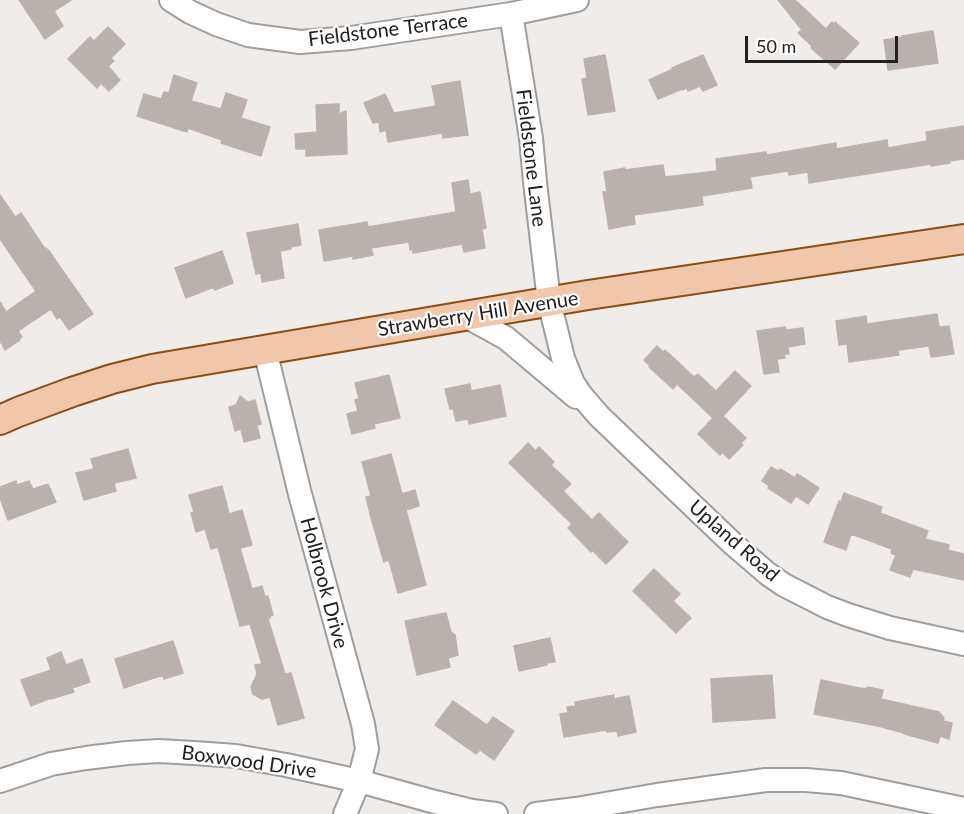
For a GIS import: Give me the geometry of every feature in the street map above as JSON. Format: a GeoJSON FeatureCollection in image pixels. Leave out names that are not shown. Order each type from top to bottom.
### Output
{"type":"FeatureCollection","features":[{"type":"Feature","properties":{"kind":"main road","name":"Strawberry Hill Avenue"},"geometry":{"type":"LineString","coordinates":[[0,420],[61,396],[152,369],[464,315],[964,239]]}},
{"type":"Feature","properties":{"kind":"street","name":"Fieldstone Terrace"},"geometry":{"type":"LineString","coordinates":[[171,0],[216,24],[248,35],[300,42],[351,39],[511,14],[577,0]]}},
{"type":"Feature","properties":{"kind":"street","name":"Fieldstone Lane"},"geometry":{"type":"LineString","coordinates":[[511,14],[531,138],[549,302]]}},
{"type":"Feature","properties":{"kind":"street","name":"Upland Road"},"geometry":{"type":"LineString","coordinates":[[549,302],[563,358],[573,383],[599,416]]}},
{"type":"Feature","properties":{"kind":"street","name":"Upland Road"},"geometry":{"type":"LineString","coordinates":[[464,315],[506,338],[599,416],[733,544],[784,585],[848,615],[890,628],[964,644]]}},
{"type":"Feature","properties":{"kind":"street","name":"Holbrook Drive"},"geometry":{"type":"LineString","coordinates":[[265,350],[300,494],[363,724],[367,749],[359,781],[345,814]]}},
{"type":"Feature","properties":{"kind":"street","name":"Boxwood Drive"},"geometry":{"type":"LineString","coordinates":[[0,781],[51,764],[127,753],[159,751],[236,756],[359,781],[472,811],[496,814]]}},
{"type":"Feature","properties":{"kind":"street"},"geometry":{"type":"LineString","coordinates":[[536,814],[766,780],[841,783],[964,809]]}},
{"type":"Feature","properties":{"kind":"building"},"geometry":{"type":"Polygon","coordinates":[[[19,0],[71,0],[54,11],[63,26],[45,39],[19,0]]]}},
{"type":"Feature","properties":{"kind":"building"},"geometry":{"type":"Polygon","coordinates":[[[778,0],[795,0],[826,29],[832,22],[834,24],[835,22],[859,43],[835,69],[798,33],[802,30],[778,0]]]}},
{"type":"Feature","properties":{"kind":"building"},"geometry":{"type":"Polygon","coordinates":[[[108,27],[125,44],[111,58],[114,61],[108,66],[120,80],[109,91],[101,83],[97,88],[68,59],[90,37],[94,41],[108,27]]]}},
{"type":"Feature","properties":{"kind":"building"},"geometry":{"type":"Polygon","coordinates":[[[933,31],[938,63],[888,70],[884,40],[933,31]]]}},
{"type":"Feature","properties":{"kind":"building"},"geometry":{"type":"Polygon","coordinates":[[[605,55],[615,111],[588,115],[582,79],[587,78],[584,59],[605,55]]]}},
{"type":"Feature","properties":{"kind":"building"},"geometry":{"type":"Polygon","coordinates":[[[703,55],[717,85],[703,91],[700,86],[688,91],[687,88],[682,89],[658,99],[649,80],[703,55]]]}},
{"type":"Feature","properties":{"kind":"building"},"geometry":{"type":"Polygon","coordinates":[[[174,75],[197,83],[191,101],[221,109],[226,93],[247,100],[241,118],[270,127],[261,156],[221,143],[222,140],[188,128],[187,132],[137,116],[144,94],[161,99],[164,92],[169,93],[174,75]]]}},
{"type":"Feature","properties":{"kind":"building"},"geometry":{"type":"Polygon","coordinates":[[[460,81],[468,135],[443,138],[442,133],[388,142],[386,130],[380,132],[379,122],[373,123],[364,103],[385,94],[394,113],[436,106],[432,86],[460,81]]]}},
{"type":"Feature","properties":{"kind":"building"},"geometry":{"type":"Polygon","coordinates":[[[339,104],[339,114],[346,111],[347,154],[306,156],[306,149],[296,149],[295,134],[317,132],[316,105],[339,104]]]}},
{"type":"Feature","properties":{"kind":"building"},"geometry":{"type":"Polygon","coordinates":[[[964,126],[964,159],[931,166],[931,164],[809,183],[808,172],[789,175],[788,171],[750,177],[752,188],[702,196],[703,205],[634,215],[635,224],[609,229],[603,192],[607,192],[604,172],[663,165],[665,177],[717,171],[716,159],[766,152],[767,155],[836,143],[836,149],[887,140],[888,148],[927,141],[926,132],[964,126]]]}},
{"type":"Feature","properties":{"kind":"building"},"geometry":{"type":"Polygon","coordinates":[[[468,180],[470,194],[480,192],[486,228],[482,229],[485,248],[464,252],[462,244],[413,253],[409,242],[371,248],[373,255],[324,261],[319,230],[367,222],[368,227],[456,212],[452,183],[468,180]]]}},
{"type":"Feature","properties":{"kind":"building"},"geometry":{"type":"Polygon","coordinates":[[[0,195],[15,217],[21,213],[93,314],[69,330],[60,317],[57,319],[51,309],[18,331],[22,337],[20,340],[5,350],[0,343],[0,302],[6,312],[36,291],[0,239],[0,195]]]}},
{"type":"Feature","properties":{"kind":"building"},"geometry":{"type":"Polygon","coordinates":[[[298,224],[301,245],[280,251],[284,278],[262,282],[261,273],[256,274],[247,233],[298,224]]]}},
{"type":"Feature","properties":{"kind":"building"},"geometry":{"type":"Polygon","coordinates":[[[222,251],[233,283],[215,290],[214,287],[186,298],[175,268],[222,251]]]}},
{"type":"Feature","properties":{"kind":"building"},"geometry":{"type":"Polygon","coordinates":[[[937,314],[939,327],[949,326],[954,354],[931,357],[929,346],[898,350],[899,355],[849,362],[847,344],[839,345],[836,321],[866,316],[867,324],[937,314]]]}},
{"type":"Feature","properties":{"kind":"building"},"geometry":{"type":"Polygon","coordinates":[[[785,327],[786,330],[803,328],[805,344],[788,347],[789,354],[784,354],[785,358],[777,359],[779,372],[764,374],[757,331],[785,327]]]}},
{"type":"Feature","properties":{"kind":"building"},"geometry":{"type":"Polygon","coordinates":[[[657,346],[663,352],[665,350],[694,377],[698,374],[716,391],[735,371],[751,386],[723,416],[746,438],[741,443],[743,445],[729,459],[722,452],[720,455],[698,434],[713,418],[677,384],[673,389],[644,360],[657,346]]]}},
{"type":"Feature","properties":{"kind":"building"},"geometry":{"type":"Polygon","coordinates":[[[389,375],[400,418],[374,424],[375,428],[352,434],[347,414],[358,411],[355,400],[359,399],[355,383],[389,375]]]}},
{"type":"Feature","properties":{"kind":"building"},"geometry":{"type":"Polygon","coordinates":[[[470,384],[471,391],[500,385],[506,416],[469,424],[468,419],[456,421],[445,389],[470,384]]]}},
{"type":"Feature","properties":{"kind":"building"},"geometry":{"type":"Polygon","coordinates":[[[240,396],[248,402],[255,400],[261,424],[257,425],[260,438],[244,442],[241,429],[235,431],[229,407],[236,405],[240,396]]]}},
{"type":"Feature","properties":{"kind":"building"},"geometry":{"type":"Polygon","coordinates":[[[528,443],[536,451],[539,447],[554,462],[551,465],[571,484],[563,491],[592,520],[599,513],[628,542],[606,564],[568,528],[572,524],[509,463],[528,443]]]}},
{"type":"Feature","properties":{"kind":"building"},"geometry":{"type":"Polygon","coordinates":[[[128,449],[136,478],[114,483],[116,491],[84,500],[76,473],[94,469],[91,459],[128,449]]]}},
{"type":"Feature","properties":{"kind":"building"},"geometry":{"type":"Polygon","coordinates":[[[391,454],[402,494],[415,490],[419,506],[406,510],[426,585],[398,593],[389,560],[384,562],[371,518],[366,497],[371,496],[362,462],[391,454]]]}},
{"type":"Feature","properties":{"kind":"building"},"geometry":{"type":"Polygon","coordinates":[[[771,467],[778,471],[780,469],[795,478],[797,474],[819,488],[808,504],[796,496],[791,503],[768,488],[769,486],[762,481],[771,467]]]}},
{"type":"Feature","properties":{"kind":"building"},"geometry":{"type":"Polygon","coordinates":[[[16,481],[17,485],[29,481],[33,489],[48,484],[56,502],[8,520],[0,498],[0,487],[16,481]]]}},
{"type":"Feature","properties":{"kind":"building"},"geometry":{"type":"Polygon","coordinates":[[[222,486],[229,514],[242,510],[252,545],[240,548],[252,589],[262,586],[265,597],[268,596],[273,615],[268,619],[285,674],[291,673],[304,718],[278,725],[270,697],[262,699],[253,694],[251,687],[257,674],[255,665],[262,664],[250,624],[240,626],[218,547],[211,549],[205,529],[196,532],[191,513],[194,512],[189,495],[222,486]]]}},
{"type":"Feature","properties":{"kind":"building"},"geometry":{"type":"Polygon","coordinates":[[[844,493],[882,507],[880,513],[928,531],[925,539],[949,545],[948,550],[964,554],[964,580],[913,569],[910,577],[890,570],[896,555],[891,553],[892,549],[851,534],[846,550],[824,542],[844,493]]]}},
{"type":"Feature","properties":{"kind":"building"},"geometry":{"type":"Polygon","coordinates":[[[654,569],[680,594],[673,601],[691,618],[676,633],[633,591],[654,569]]]}},
{"type":"Feature","properties":{"kind":"building"},"geometry":{"type":"Polygon","coordinates":[[[446,613],[451,632],[455,635],[458,655],[448,658],[450,667],[417,675],[405,621],[446,613]]]}},
{"type":"Feature","properties":{"kind":"building"},"geometry":{"type":"Polygon","coordinates":[[[550,638],[555,662],[519,671],[514,646],[550,638]]]}},
{"type":"Feature","properties":{"kind":"building"},"geometry":{"type":"Polygon","coordinates":[[[173,641],[183,673],[164,679],[163,675],[124,688],[115,659],[173,641]]]}},
{"type":"Feature","properties":{"kind":"building"},"geometry":{"type":"Polygon","coordinates":[[[61,652],[66,665],[82,659],[90,682],[72,688],[74,692],[31,706],[21,680],[51,670],[47,658],[61,652]]]}},
{"type":"Feature","properties":{"kind":"building"},"geometry":{"type":"Polygon","coordinates":[[[772,675],[775,718],[713,722],[711,679],[772,675]]]}},
{"type":"Feature","properties":{"kind":"building"},"geometry":{"type":"Polygon","coordinates":[[[821,680],[859,688],[883,690],[881,699],[939,712],[944,718],[943,721],[952,723],[949,739],[940,736],[938,743],[878,726],[814,714],[821,680]]]}},
{"type":"Feature","properties":{"kind":"building"},"geometry":{"type":"Polygon","coordinates":[[[614,695],[614,699],[629,696],[636,732],[618,736],[617,731],[607,732],[606,730],[564,737],[560,714],[568,713],[567,707],[576,706],[575,702],[614,695]]]}},
{"type":"Feature","properties":{"kind":"building"},"geometry":{"type":"Polygon","coordinates":[[[453,701],[487,725],[493,717],[514,731],[494,760],[480,750],[476,754],[435,725],[453,701]]]}}]}
